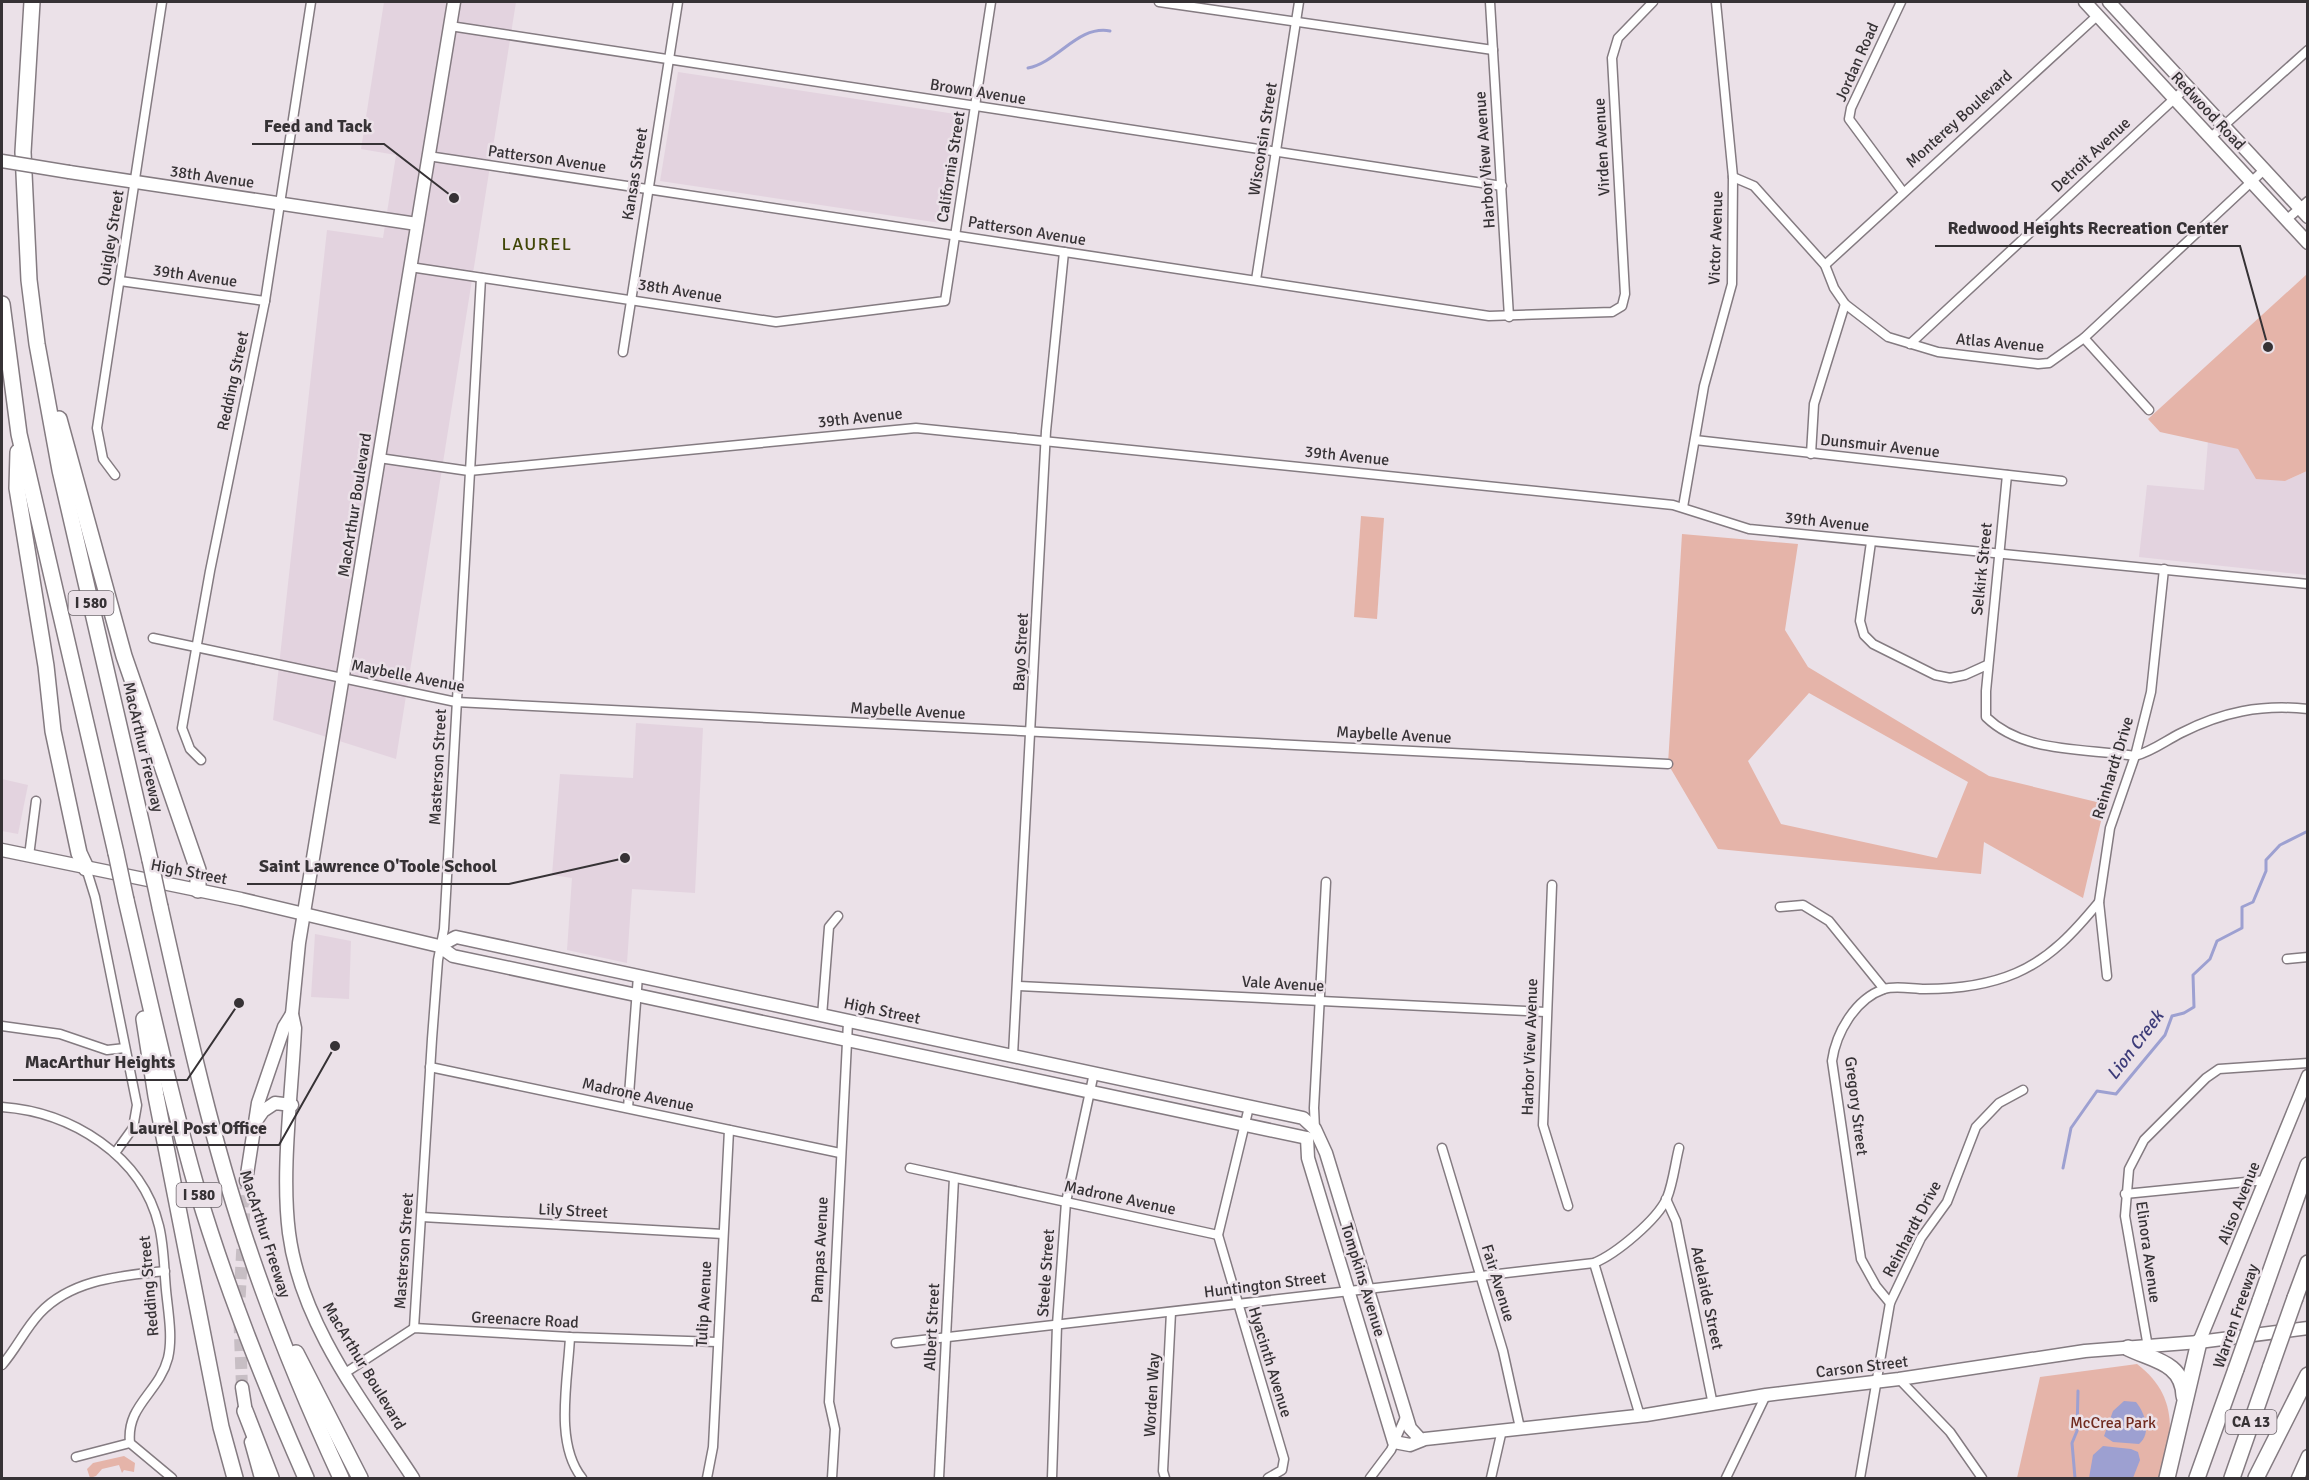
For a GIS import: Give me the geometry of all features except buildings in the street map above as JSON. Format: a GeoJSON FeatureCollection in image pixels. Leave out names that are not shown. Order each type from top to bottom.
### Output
{"type":"FeatureCollection","features":[{"type":"Feature","properties":{"kind":"highway","name":"MacArthur Freeway"},"geometry":{"type":"LineString","coordinates":[[32,2],[25,85],[23,163],[28,280],[60,470],[206,1103],[231,1192],[263,1288],[305,1397],[341,1479]]}},
{"type":"Feature","properties":{"kind":"highway","name":"I 580"},"geometry":{"type":"LineString","coordinates":[[2,304],[19,434],[176,1115],[198,1193],[247,1336],[306,1479]]}},
{"type":"Feature","properties":{"kind":"highway"},"geometry":{"type":"LineString","coordinates":[[37,344],[92,531],[124,656],[198,870],[198,890]]}},
{"type":"Feature","properties":{"kind":"highway"},"geometry":{"type":"LineString","coordinates":[[19,434],[17,488],[46,666],[53,731],[80,853],[86,868]]}},
{"type":"Feature","properties":{"kind":"highway"},"geometry":{"type":"LineString","coordinates":[[126,900],[156,1096],[221,1427],[235,1479]]}},
{"type":"Feature","properties":{"kind":"highway","name":"Warren Freeway"},"geometry":{"type":"LineString","coordinates":[[2197,1479],[2307,1165]]}},
{"type":"Feature","properties":{"kind":"highway","name":"CA 13"},"geometry":{"type":"LineString","coordinates":[[2232,1479],[2307,1263]]}},
{"type":"Feature","properties":{"kind":"highway"},"geometry":{"type":"LineString","coordinates":[[263,1288],[360,1479]]}},
{"type":"Feature","properties":{"kind":"highway"},"geometry":{"type":"LineString","coordinates":[[2167,1479],[2199,1342]]}},
{"type":"Feature","properties":{"kind":"highway"},"geometry":{"type":"LineString","coordinates":[[2128,1348],[2159,1358],[2174,1369],[2185,1393],[2183,1415]]}},
{"type":"Feature","properties":{"kind":"highway"},"geometry":{"type":"LineString","coordinates":[[2256,1479],[2306,1379]]}},
{"type":"Feature","properties":{"kind":"highway"},"geometry":{"type":"LineString","coordinates":[[245,1411],[271,1479]]}},
{"type":"Feature","properties":{"kind":"street","name":"Quigley Street"},"geometry":{"type":"LineString","coordinates":[[115,475],[103,459],[97,428],[162,2]]}},
{"type":"Feature","properties":{"kind":"street","name":"Redding Street"},"geometry":{"type":"LineString","coordinates":[[201,760],[189,749],[182,728],[265,301],[310,2]]}},
{"type":"Feature","properties":{"kind":"street","name":"MacArthur Boulevard"},"geometry":{"type":"LineString","coordinates":[[413,1479],[345,1372],[314,1318],[293,1256],[287,1184],[295,1028],[292,1014],[304,913],[453,2]]}},
{"type":"Feature","properties":{"kind":"street","name":"Kansas Street"},"geometry":{"type":"LineString","coordinates":[[623,352],[678,2]]}},
{"type":"Feature","properties":{"kind":"street","name":"California Street"},"geometry":{"type":"LineString","coordinates":[[945,301],[991,2]]}},
{"type":"Feature","properties":{"kind":"street"},"geometry":{"type":"LineString","coordinates":[[1159,2],[1493,50]]}},
{"type":"Feature","properties":{"kind":"street","name":"Wisconsin Street"},"geometry":{"type":"LineString","coordinates":[[1256,280],[1299,2]]}},
{"type":"Feature","properties":{"kind":"street","name":"Harbor View Avenue"},"geometry":{"type":"LineString","coordinates":[[1490,2],[1509,317]]}},
{"type":"Feature","properties":{"kind":"street","name":"Virden Avenue"},"geometry":{"type":"LineString","coordinates":[[1622,306],[1625,294],[1612,58],[1618,38],[1653,2]]}},
{"type":"Feature","properties":{"kind":"street","name":"Victor Avenue"},"geometry":{"type":"LineString","coordinates":[[1683,507],[1704,386],[1732,284],[1732,177],[1716,2]]}},
{"type":"Feature","properties":{"kind":"street","name":"Jordan Road"},"geometry":{"type":"LineString","coordinates":[[1901,2],[1851,108],[1849,119],[1903,192]]}},
{"type":"Feature","properties":{"kind":"street","name":"Redwood Road"},"geometry":{"type":"LineString","coordinates":[[2085,2],[2307,243]]}},
{"type":"Feature","properties":{"kind":"street","name":"Monterey Boulevard"},"geometry":{"type":"LineString","coordinates":[[1825,265],[2098,15],[2114,3]]}},
{"type":"Feature","properties":{"kind":"street","name":"Redwood Road"},"geometry":{"type":"LineString","coordinates":[[2114,3],[2223,126],[2305,209]]}},
{"type":"Feature","properties":{"kind":"street","name":"Brown Avenue"},"geometry":{"type":"LineString","coordinates":[[450,26],[1502,186]]}},
{"type":"Feature","properties":{"kind":"street"},"geometry":{"type":"LineString","coordinates":[[2210,138],[2307,50]]}},
{"type":"Feature","properties":{"kind":"street","name":"Detroit Avenue"},"geometry":{"type":"LineString","coordinates":[[1910,344],[2188,86]]}},
{"type":"Feature","properties":{"kind":"street","name":"Patterson Avenue"},"geometry":{"type":"LineString","coordinates":[[428,156],[1509,317],[1612,312],[1622,306]]}},
{"type":"Feature","properties":{"kind":"street","name":"38th Avenue"},"geometry":{"type":"LineString","coordinates":[[2,161],[417,224]]}},
{"type":"Feature","properties":{"kind":"street","name":"Atlas Avenue"},"geometry":{"type":"LineString","coordinates":[[1732,177],[1754,186],[1825,265],[1834,288],[1845,304],[1888,337],[1938,352],[2038,364],[2055,360],[2084,338],[2265,169]]}},
{"type":"Feature","properties":{"kind":"street"},"geometry":{"type":"LineString","coordinates":[[2286,220],[2305,209]]}},
{"type":"Feature","properties":{"kind":"street","name":"Bayo Street"},"geometry":{"type":"LineString","coordinates":[[1013,1055],[1019,986],[1046,441],[1064,252]]}},
{"type":"Feature","properties":{"kind":"street","name":"38th Avenue"},"geometry":{"type":"LineString","coordinates":[[410,267],[776,322],[945,301]]}},
{"type":"Feature","properties":{"kind":"street","name":"Masterson Street"},"geometry":{"type":"LineString","coordinates":[[414,1328],[430,1067],[440,946],[444,929],[481,278]]}},
{"type":"Feature","properties":{"kind":"street","name":"39th Avenue"},"geometry":{"type":"LineString","coordinates":[[120,281],[265,301]]}},
{"type":"Feature","properties":{"kind":"street"},"geometry":{"type":"LineString","coordinates":[[1811,454],[1814,404],[1845,304]]}},
{"type":"Feature","properties":{"kind":"street"},"geometry":{"type":"LineString","coordinates":[[2084,338],[2149,410]]}},
{"type":"Feature","properties":{"kind":"street","name":"39th Avenue"},"geometry":{"type":"LineString","coordinates":[[379,458],[469,471],[916,428],[1683,507],[1749,529],[2164,568],[2307,585]]}},
{"type":"Feature","properties":{"kind":"street","name":"Dunsmuir Avenue"},"geometry":{"type":"LineString","coordinates":[[1695,441],[2062,481]]}},
{"type":"Feature","properties":{"kind":"street","name":"Selkirk Street"},"geometry":{"type":"LineString","coordinates":[[2007,475],[1987,665],[1986,717],[1998,729],[2038,745],[2135,756]]}},
{"type":"Feature","properties":{"kind":"street"},"geometry":{"type":"LineString","coordinates":[[1871,542],[1860,621],[1864,635],[1873,644],[1935,675],[1950,678],[1965,675],[1987,665]]}},
{"type":"Feature","properties":{"kind":"street","name":"Reinhardt Drive"},"geometry":{"type":"LineString","coordinates":[[2107,976],[2099,902],[2110,828],[2135,756],[2151,692],[2164,568]]}},
{"type":"Feature","properties":{"kind":"street","name":"Maybelle Avenue"},"geometry":{"type":"LineString","coordinates":[[153,638],[456,702],[1668,764]]}},
{"type":"Feature","properties":{"kind":"street"},"geometry":{"type":"LineString","coordinates":[[2135,756],[2151,752],[2203,721],[2234,711],[2270,707],[2307,709]]}},
{"type":"Feature","properties":{"kind":"street"},"geometry":{"type":"LineString","coordinates":[[29,856],[36,801]]}},
{"type":"Feature","properties":{"kind":"street","name":"High Street"},"geometry":{"type":"LineString","coordinates":[[2,850],[304,913],[440,946],[453,956],[1090,1092],[1245,1124],[1311,1134]]}},
{"type":"Feature","properties":{"kind":"street"},"geometry":{"type":"LineString","coordinates":[[86,868],[95,897],[136,1105],[136,1121],[115,1153]]}},
{"type":"Feature","properties":{"kind":"street","name":"Tompkins Avenue"},"geometry":{"type":"LineString","coordinates":[[1326,882],[1308,1158],[1394,1442]]}},
{"type":"Feature","properties":{"kind":"street","name":"Harbor View Avenue"},"geometry":{"type":"LineString","coordinates":[[1552,885],[1543,1125],[1568,1206]]}},
{"type":"Feature","properties":{"kind":"street"},"geometry":{"type":"LineString","coordinates":[[1780,907],[1803,905],[1829,921],[1884,989],[1970,986],[2015,973],[2048,955],[2072,935],[2099,902]]}},
{"type":"Feature","properties":{"kind":"street"},"geometry":{"type":"LineString","coordinates":[[822,1016],[829,927],[838,916]]}},
{"type":"Feature","properties":{"kind":"street","name":"High Street"},"geometry":{"type":"LineString","coordinates":[[440,946],[456,937],[848,1022],[1094,1072],[1303,1118],[1311,1134]]}},
{"type":"Feature","properties":{"kind":"street"},"geometry":{"type":"LineString","coordinates":[[2287,959],[2307,957]]}},
{"type":"Feature","properties":{"kind":"street"},"geometry":{"type":"LineString","coordinates":[[627,1108],[638,976]]}},
{"type":"Feature","properties":{"kind":"street","name":"Vale Avenue"},"geometry":{"type":"LineString","coordinates":[[1019,986],[1546,1012]]}},
{"type":"Feature","properties":{"kind":"street","name":"Gregory Street"},"geometry":{"type":"LineString","coordinates":[[1884,989],[1856,1008],[1840,1032],[1832,1061],[1861,1259],[1876,1286],[1890,1303]]}},
{"type":"Feature","properties":{"kind":"street","name":"MacArthur Boulevard"},"geometry":{"type":"LineString","coordinates":[[246,1182],[258,1103],[284,1027],[292,1014]]}},
{"type":"Feature","properties":{"kind":"street","name":"Pampas Avenue"},"geometry":{"type":"LineString","coordinates":[[832,1479],[835,1429],[829,1402],[848,1022]]}},
{"type":"Feature","properties":{"kind":"street"},"geometry":{"type":"LineString","coordinates":[[2,1026],[60,1034],[107,1050],[125,1048]]}},
{"type":"Feature","properties":{"kind":"street","name":"Elinora Avenue"},"geometry":{"type":"LineString","coordinates":[[2148,1347],[2125,1216],[2125,1194],[2129,1169],[2144,1140],[2206,1078],[2220,1069],[2307,1063]]}},
{"type":"Feature","properties":{"kind":"street","name":"Madrone Avenue"},"geometry":{"type":"LineString","coordinates":[[430,1067],[840,1154]]}},
{"type":"Feature","properties":{"kind":"street","name":"Steele Street"},"geometry":{"type":"LineString","coordinates":[[1052,1479],[1066,1202],[1094,1072]]}},
{"type":"Feature","properties":{"kind":"street","name":"Aliso Avenue"},"geometry":{"type":"LineString","coordinates":[[2199,1342],[2307,1076]]}},
{"type":"Feature","properties":{"kind":"street","name":"Reinhardt Drive"},"geometry":{"type":"LineString","coordinates":[[1860,1479],[1890,1303],[1921,1238],[1947,1202],[1976,1127],[1999,1103],[2023,1090]]}},
{"type":"Feature","properties":{"kind":"street"},"geometry":{"type":"LineString","coordinates":[[255,1122],[263,1111],[275,1103],[292,1105]]}},
{"type":"Feature","properties":{"kind":"street","name":"Redding Street"},"geometry":{"type":"LineString","coordinates":[[2,1107],[62,1121],[87,1132],[115,1153],[142,1186],[153,1208],[162,1240],[168,1357],[158,1382],[129,1422],[129,1443]]}},
{"type":"Feature","properties":{"kind":"street","name":"Hyacinth Avenue"},"geometry":{"type":"LineString","coordinates":[[1249,1107],[1218,1235],[1284,1459],[1282,1470],[1268,1479]]}},
{"type":"Feature","properties":{"kind":"street","name":"Tulip Avenue"},"geometry":{"type":"LineString","coordinates":[[707,1479],[713,1447],[729,1130]]}},
{"type":"Feature","properties":{"kind":"street","name":"Tompkins Avenue"},"geometry":{"type":"LineString","coordinates":[[1311,1134],[1326,1153],[1410,1428],[1421,1440]]}},
{"type":"Feature","properties":{"kind":"street","name":"Fair Avenue"},"geometry":{"type":"LineString","coordinates":[[1442,1148],[1503,1351],[1520,1428]]}},
{"type":"Feature","properties":{"kind":"street","name":"Huntington Street"},"geometry":{"type":"LineString","coordinates":[[896,1343],[1594,1263],[1609,1257],[1632,1239],[1666,1199],[1679,1148]]}},
{"type":"Feature","properties":{"kind":"street","name":"Madrone Avenue"},"geometry":{"type":"LineString","coordinates":[[910,1168],[1218,1235]]}},
{"type":"Feature","properties":{"kind":"street","name":"Albert Street"},"geometry":{"type":"LineString","coordinates":[[939,1479],[954,1178]]}},
{"type":"Feature","properties":{"kind":"street"},"geometry":{"type":"LineString","coordinates":[[2125,1194],[2266,1180]]}},
{"type":"Feature","properties":{"kind":"street","name":"Adelaide Street"},"geometry":{"type":"LineString","coordinates":[[1666,1199],[1676,1221],[1713,1405]]}},
{"type":"Feature","properties":{"kind":"street","name":"Lily Street"},"geometry":{"type":"LineString","coordinates":[[422,1217],[723,1234]]}},
{"type":"Feature","properties":{"kind":"street"},"geometry":{"type":"LineString","coordinates":[[1594,1263],[1640,1416]]}},
{"type":"Feature","properties":{"kind":"street"},"geometry":{"type":"LineString","coordinates":[[2,1365],[42,1311],[67,1293],[94,1282],[165,1271]]}},
{"type":"Feature","properties":{"kind":"street","name":"Worden Way"},"geometry":{"type":"LineString","coordinates":[[1165,1479],[1163,1471],[1171,1312]]}},
{"type":"Feature","properties":{"kind":"street"},"geometry":{"type":"LineString","coordinates":[[345,1372],[414,1328]]}},
{"type":"Feature","properties":{"kind":"street","name":"Greenacre Road"},"geometry":{"type":"LineString","coordinates":[[414,1328],[717,1342]]}},
{"type":"Feature","properties":{"kind":"street","name":"Carson Street"},"geometry":{"type":"LineString","coordinates":[[1421,1440],[1640,1416],[1766,1395],[1899,1379],[2055,1355],[2199,1342],[2307,1328]]}},
{"type":"Feature","properties":{"kind":"street"},"geometry":{"type":"LineString","coordinates":[[570,1337],[565,1428],[573,1467],[582,1479]]}},
{"type":"Feature","properties":{"kind":"street"},"geometry":{"type":"LineString","coordinates":[[1899,1379],[1950,1432],[1982,1479]]}},
{"type":"Feature","properties":{"kind":"street"},"geometry":{"type":"LineString","coordinates":[[242,1387],[245,1411],[261,1479]]}},
{"type":"Feature","properties":{"kind":"street"},"geometry":{"type":"LineString","coordinates":[[1726,1479],[1766,1395]]}},
{"type":"Feature","properties":{"kind":"street"},"geometry":{"type":"LineString","coordinates":[[1370,1479],[1394,1442],[1406,1415]]}},
{"type":"Feature","properties":{"kind":"street"},"geometry":{"type":"LineString","coordinates":[[1491,1479],[1502,1430]]}},
{"type":"Feature","properties":{"kind":"street"},"geometry":{"type":"LineString","coordinates":[[1394,1442],[1410,1445],[1418,1444],[1421,1440]]}},
{"type":"Feature","properties":{"kind":"street"},"geometry":{"type":"LineString","coordinates":[[76,1457],[129,1443],[172,1479]]}},
{"type":"Feature","properties":{"kind":"street"},"geometry":{"type":"LineString","coordinates":[[2298,1479],[2307,1456]]}},
{"type":"Feature","properties":{"kind":"shaded area"},"geometry":{"type":"Polygon","coordinates":[[[384,2],[516,2],[396,759],[273,720],[327,230],[383,238],[396,155],[361,149],[384,2]]]}},
{"type":"Feature","properties":{"kind":"shaded area"},"geometry":{"type":"Polygon","coordinates":[[[678,72],[962,115],[947,224],[660,181],[678,72]]]}},
{"type":"Feature","properties":{"kind":"shaded area"},"geometry":{"type":"Polygon","coordinates":[[[2208,441],[2238,449],[2285,481],[2307,471],[2307,575],[2139,557],[2147,485],[2204,490],[2208,441]]]}},
{"type":"Feature","properties":{"kind":"shaded area"},"geometry":{"type":"Polygon","coordinates":[[[636,723],[703,728],[695,893],[632,889],[627,963],[567,950],[572,878],[552,875],[560,774],[633,778],[636,723]]]}},
{"type":"Feature","properties":{"kind":"shaded area"},"geometry":{"type":"Polygon","coordinates":[[[2,779],[28,785],[18,834],[2,831],[2,779]]]}},
{"type":"Feature","properties":{"kind":"shaded area"},"geometry":{"type":"Polygon","coordinates":[[[315,934],[351,941],[349,999],[311,997],[315,934]]]}},
{"type":"Feature","properties":{"kind":"green space"},"geometry":{"type":"Polygon","coordinates":[[[2307,274],[2307,471],[2285,481],[2256,479],[2238,449],[2160,432],[2148,419],[2307,274]]]}},
{"type":"Feature","properties":{"kind":"green space"},"geometry":{"type":"Polygon","coordinates":[[[1361,516],[1384,518],[1377,619],[1354,617],[1361,516]]]}},
{"type":"Feature","properties":{"kind":"green space"},"geometry":{"type":"Polygon","coordinates":[[[1682,534],[1798,544],[1785,630],[1808,667],[1989,776],[2105,804],[2083,898],[1984,842],[1981,874],[1718,849],[1668,764],[1682,534]],[[1809,693],[1748,761],[1781,824],[1937,858],[1968,782],[1809,693]]]}},
{"type":"Feature","properties":{"kind":"green space","name":"McCrea Park"},"geometry":{"type":"Polygon","coordinates":[[[2137,1364],[2160,1388],[2169,1416],[2168,1446],[2160,1478],[2017,1478],[2040,1377],[2137,1364]]]}},
{"type":"Feature","properties":{"kind":"green space"},"geometry":{"type":"Polygon","coordinates":[[[124,1456],[135,1463],[134,1472],[124,1470],[122,1473],[119,1465],[102,1469],[96,1476],[90,1478],[87,1469],[93,1463],[124,1456]]]}},
{"type":"Feature","properties":{"kind":"water"},"geometry":{"type":"Polygon","coordinates":[[[2124,1401],[2136,1402],[2144,1417],[2146,1429],[2139,1444],[2113,1442],[2104,1436],[2113,1411],[2124,1401]]]}},
{"type":"Feature","properties":{"kind":"water"},"geometry":{"type":"Polygon","coordinates":[[[2103,1446],[2138,1452],[2140,1460],[2133,1478],[2089,1478],[2093,1455],[2103,1446]]]}},
{"type":"Feature","properties":{"kind":"waterway"},"geometry":{"type":"LineString","coordinates":[[1028,68],[1049,59],[1088,33],[1110,31]]}},
{"type":"Feature","properties":{"kind":"waterway","name":"Lion Creek"},"geometry":{"type":"LineString","coordinates":[[2063,1168],[2071,1128],[2097,1091],[2116,1094],[2165,1035],[2172,1016],[2194,1007],[2193,975],[2210,959],[2217,941],[2242,928],[2242,907],[2253,902],[2266,871],[2266,860],[2280,845],[2308,831]]}},
{"type":"Feature","properties":{"kind":"waterway","name":"Lion Creek"},"geometry":{"type":"LineString","coordinates":[[2075,1478],[2072,1443],[2077,1431],[2078,1391]]}},
{"type":"Feature","properties":{"kind":"tunnel"},"geometry":{"type":"LineString","coordinates":[[242,1387],[239,1309],[246,1181]]}},
{"type":"Feature","properties":{"kind":"place","name":"Feed and Tack"},"geometry":{"type":"Point","coordinates":[454,198]}},
{"type":"Feature","properties":{"kind":"place","name":"Redwood Heights Recreation Center"},"geometry":{"type":"Point","coordinates":[2268,347]}},
{"type":"Feature","properties":{"kind":"place","name":"Saint Lawrence O'Toole School"},"geometry":{"type":"Point","coordinates":[625,858]}},
{"type":"Feature","properties":{"kind":"place","name":"MacArthur Heights"},"geometry":{"type":"Point","coordinates":[239,1003]}},
{"type":"Feature","properties":{"kind":"place","name":"Laurel Post Office"},"geometry":{"type":"Point","coordinates":[335,1046]}},
{"type":"Feature","properties":{"kind":"district","name":"LAUREL"},"geometry":{"type":"Point","coordinates":[537,244]}}]}
